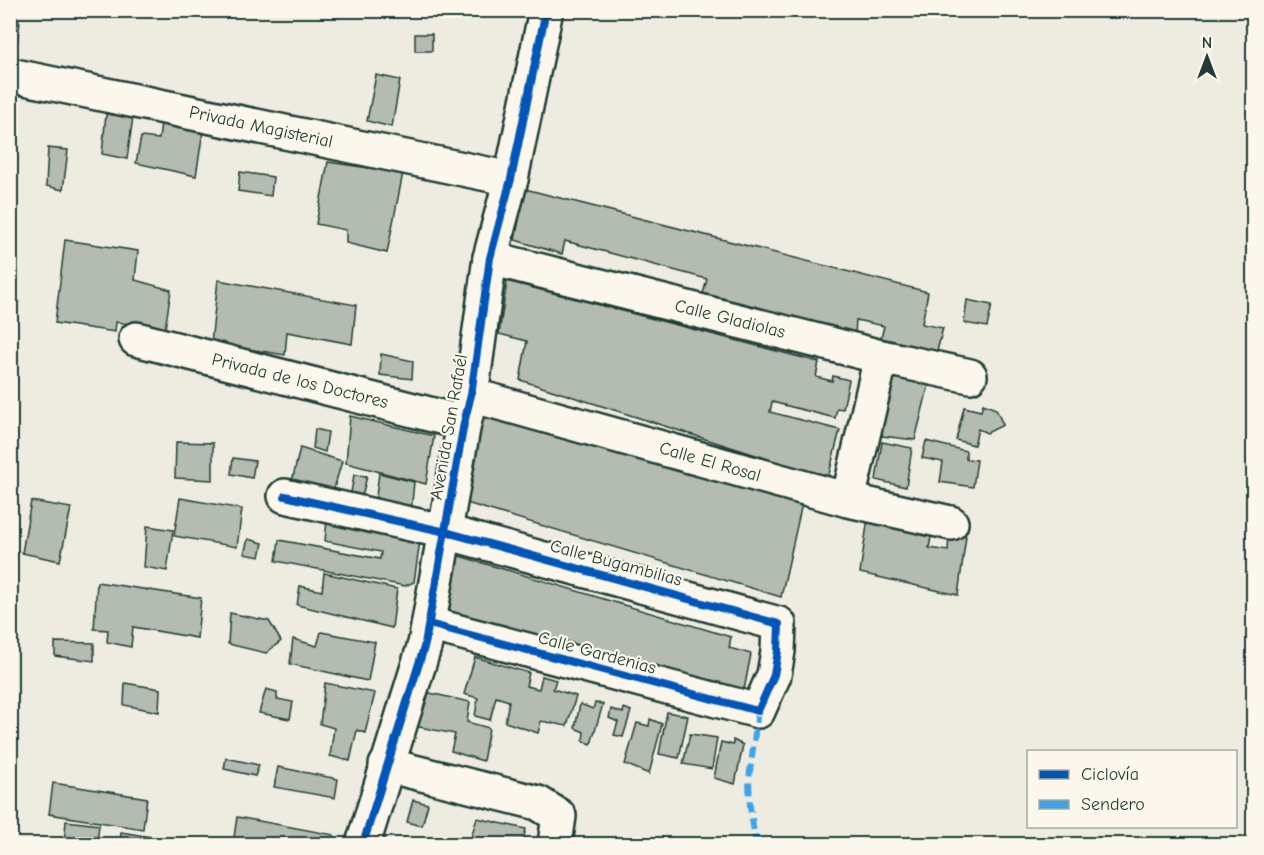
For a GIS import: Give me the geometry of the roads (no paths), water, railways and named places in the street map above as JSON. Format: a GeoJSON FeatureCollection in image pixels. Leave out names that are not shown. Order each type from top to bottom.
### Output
{"type":"FeatureCollection","features":[{"type":"Feature","properties":{"kind":"street","name":"Avenida San Rafaél"},"geometry":{"type":"LineString","coordinates":[[363,844],[425,644],[468,409],[490,258],[511,179],[546,10]]}},
{"type":"Feature","properties":{"kind":"street","name":"Privada Magisterial"},"geometry":{"type":"LineString","coordinates":[[10,75],[511,179]]}},
{"type":"Feature","properties":{"kind":"street","name":"Calle Gladiolas"},"geometry":{"type":"LineString","coordinates":[[490,258],[881,357],[970,376]]}},
{"type":"Feature","properties":{"kind":"street","name":"Privada de los Doctores"},"geometry":{"type":"LineString","coordinates":[[136,339],[468,409]]}},
{"type":"Feature","properties":{"kind":"street"},"geometry":{"type":"LineString","coordinates":[[848,500],[881,357]]}},
{"type":"Feature","properties":{"kind":"street","name":"Calle El Rosal"},"geometry":{"type":"LineString","coordinates":[[468,409],[951,523]]}},
{"type":"Feature","properties":{"kind":"street","name":"Calle Bugambilias"},"geometry":{"type":"LineString","coordinates":[[285,496],[446,532],[779,624],[774,675],[758,711]]}},
{"type":"Feature","properties":{"kind":"street","name":"Calle Gardenias"},"geometry":{"type":"LineString","coordinates":[[429,624],[758,711]]}},
{"type":"Feature","properties":{"kind":"street"},"geometry":{"type":"LineString","coordinates":[[386,765],[537,802],[559,816],[555,844]]}}]}
